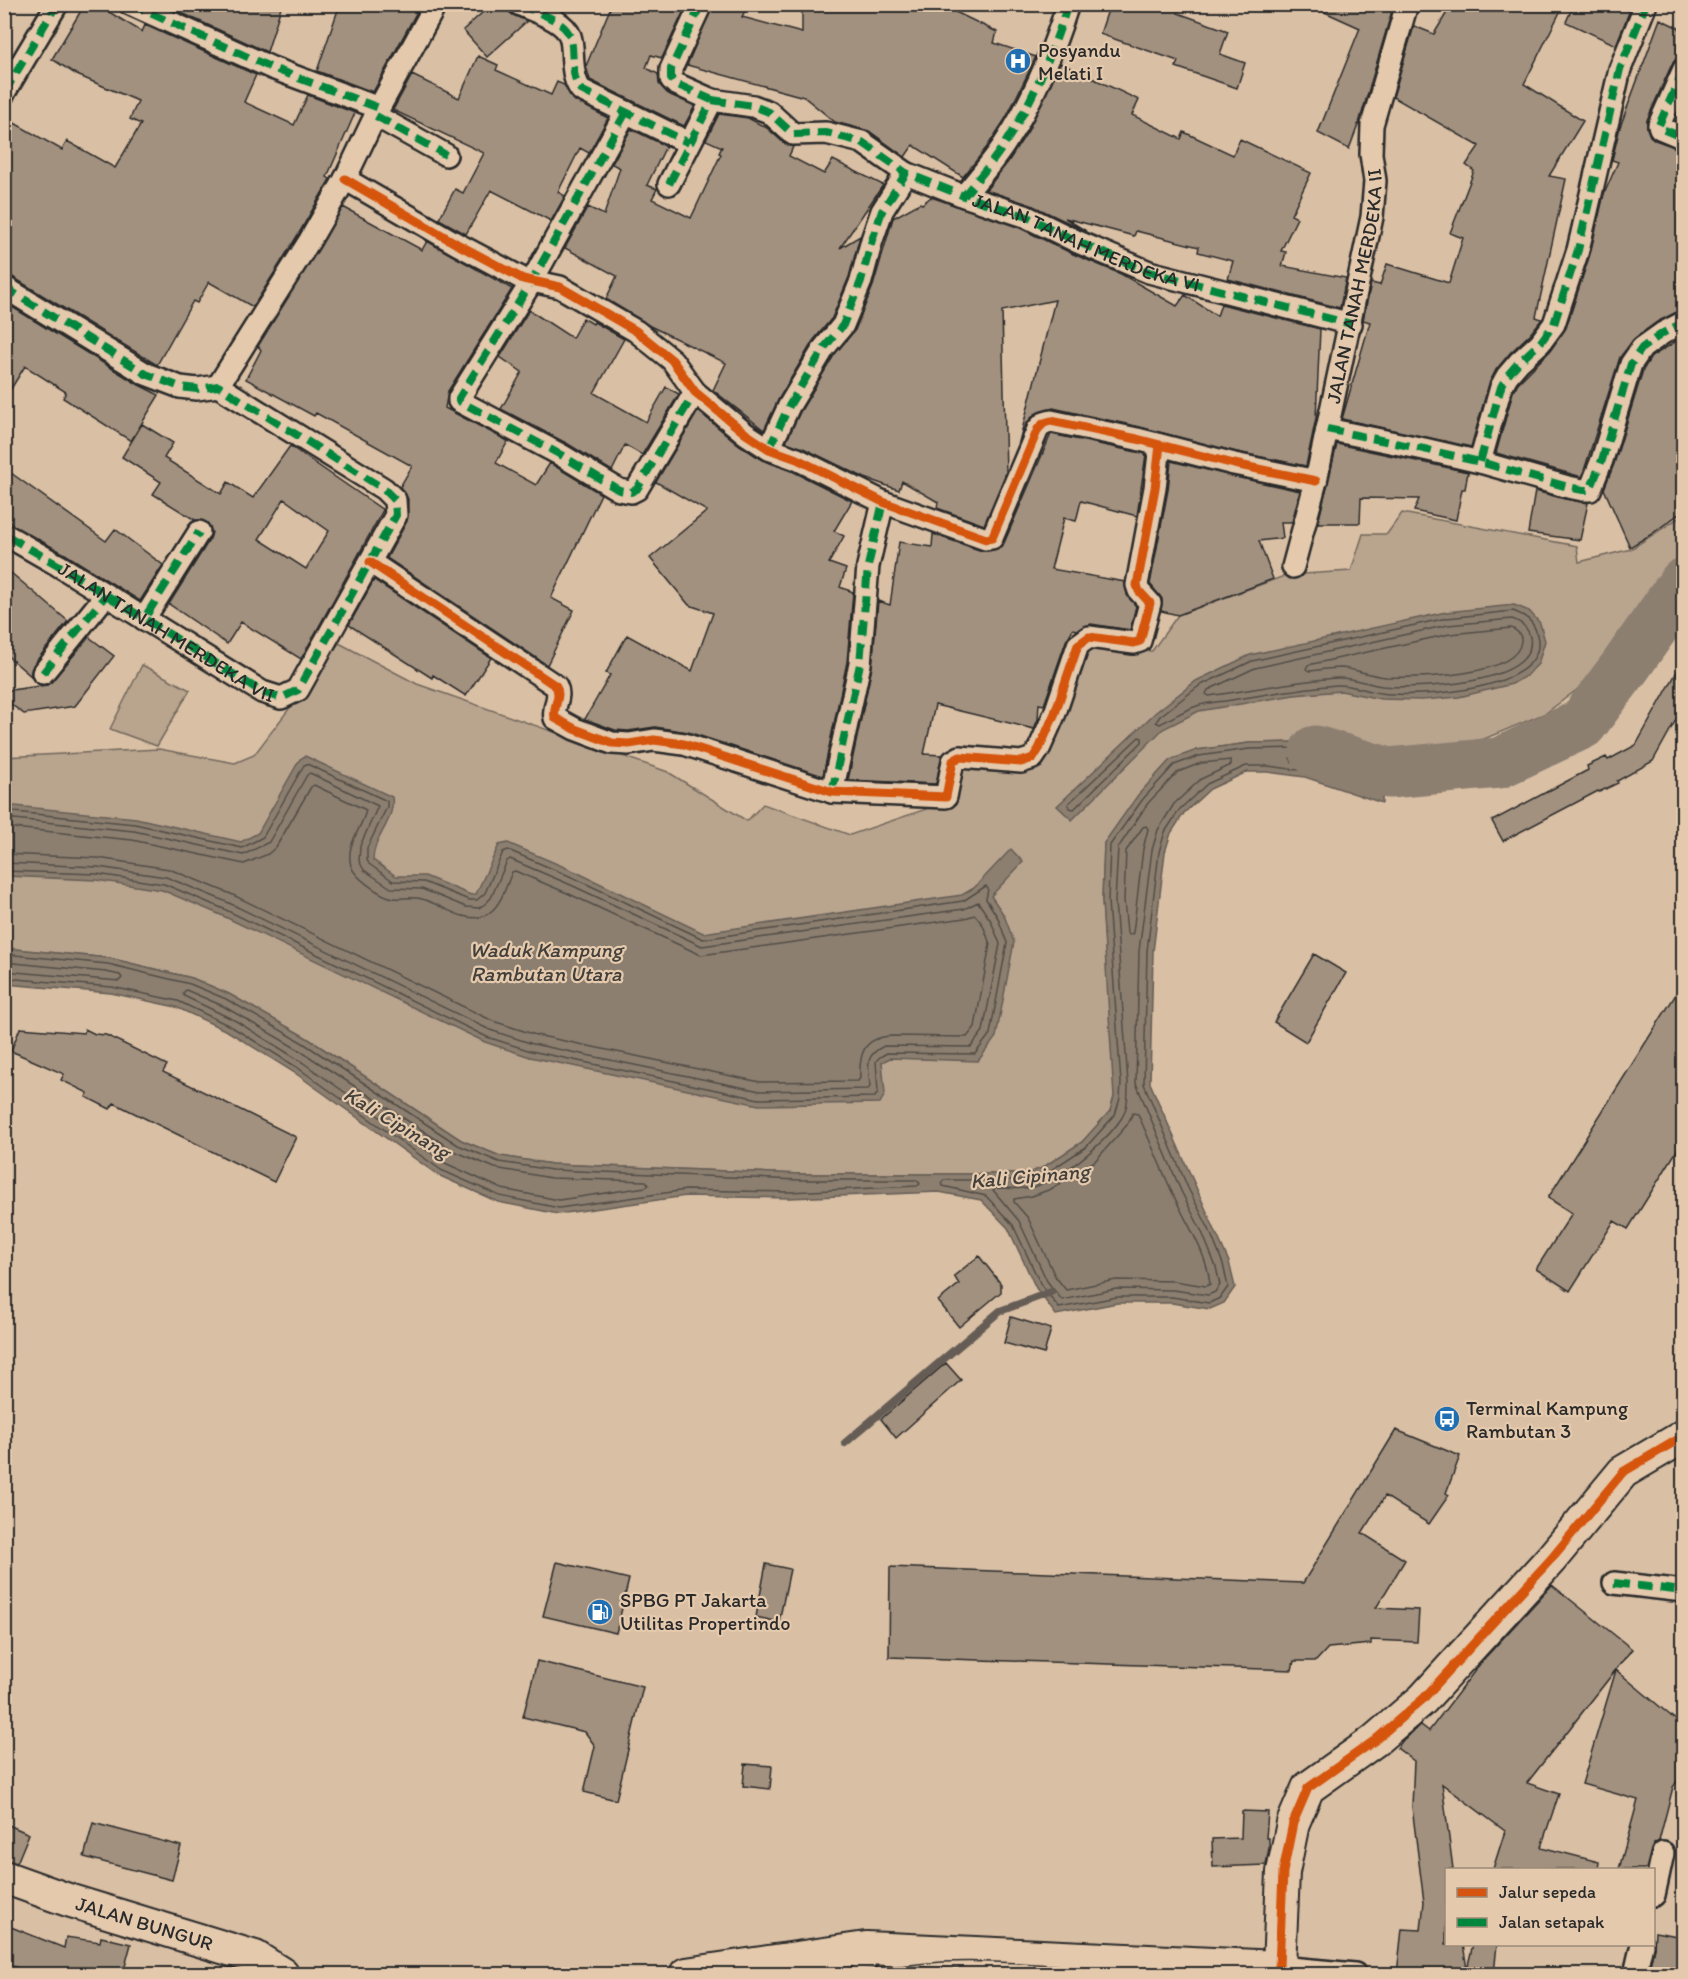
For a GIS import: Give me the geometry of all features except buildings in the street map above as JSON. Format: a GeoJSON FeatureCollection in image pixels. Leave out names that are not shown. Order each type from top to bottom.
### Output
{"type":"FeatureCollection","features":[{"type":"Feature","properties":{"kind":"street"},"geometry":{"type":"LineString","coordinates":[[4,93],[57,4]]}},
{"type":"Feature","properties":{"kind":"street"},"geometry":{"type":"LineString","coordinates":[[130,4],[377,112],[446,155]]}},
{"type":"Feature","properties":{"kind":"street"},"geometry":{"type":"LineString","coordinates":[[4,287],[146,374],[180,387],[197,389],[218,386],[310,240],[345,179],[377,112],[436,4]]}},
{"type":"Feature","properties":{"kind":"street"},"geometry":{"type":"LineString","coordinates":[[519,4],[557,22],[567,30],[572,43],[574,76],[581,90],[689,143]]}},
{"type":"Feature","properties":{"kind":"street"},"geometry":{"type":"LineString","coordinates":[[701,4],[670,69],[671,79],[676,84],[712,100],[753,106],[769,112],[793,134],[826,133],[862,142],[906,173],[964,196]]}},
{"type":"Feature","properties":{"kind":"street","name":"JALAN TANAH MERDEKA VI"},"geometry":{"type":"LineString","coordinates":[[1068,4],[1060,29],[1026,107],[1007,142],[964,196],[1025,216],[1078,242],[1149,272],[1351,324]]}},
{"type":"Feature","properties":{"kind":"street","name":"JALAN TANAH MERDEKA II"},"geometry":{"type":"LineString","coordinates":[[1293,567],[1316,481],[1372,217],[1375,181],[1371,154],[1372,125],[1407,4]]}},
{"type":"Feature","properties":{"kind":"street"},"geometry":{"type":"LineString","coordinates":[[1480,462],[1501,387],[1513,369],[1540,343],[1554,324],[1578,250],[1620,69],[1646,4]]}},
{"type":"Feature","properties":{"kind":"street"},"geometry":{"type":"LineString","coordinates":[[1683,69],[1659,125],[1660,128],[1683,138]]}},
{"type":"Feature","properties":{"kind":"street"},"geometry":{"type":"LineString","coordinates":[[669,184],[712,100]]}},
{"type":"Feature","properties":{"kind":"street"},"geometry":{"type":"LineString","coordinates":[[626,112],[532,280],[459,398],[461,403],[561,455],[619,490],[631,492],[637,489],[695,392]]}},
{"type":"Feature","properties":{"kind":"street"},"geometry":{"type":"LineString","coordinates":[[769,449],[789,406],[818,357],[843,325],[861,280],[882,211],[906,173]]}},
{"type":"Feature","properties":{"kind":"street"},"geometry":{"type":"LineString","coordinates":[[345,179],[457,244],[523,279],[560,287],[636,331],[672,360],[695,392],[746,434],[769,449],[797,459],[882,502],[990,539],[1038,429],[1044,423],[1051,421],[1316,481]]}},
{"type":"Feature","properties":{"kind":"street"},"geometry":{"type":"LineString","coordinates":[[1327,429],[1480,462],[1590,490],[1602,460],[1631,364],[1642,348],[1683,322]]}},
{"type":"Feature","properties":{"kind":"street","name":"JALAN TANAH MERDEKA VII"},"geometry":{"type":"LineString","coordinates":[[4,534],[262,692],[281,698],[298,690],[396,515],[395,500],[384,489],[218,386]]}},
{"type":"Feature","properties":{"kind":"street"},"geometry":{"type":"LineString","coordinates":[[370,562],[556,686],[559,699],[554,712],[555,718],[612,744],[654,740],[684,744],[832,792],[946,796],[953,761],[960,757],[1021,762],[1033,758],[1040,749],[1055,713],[1078,645],[1089,637],[1134,643],[1140,641],[1149,603],[1137,585],[1155,488],[1160,445]]}},
{"type":"Feature","properties":{"kind":"street"},"geometry":{"type":"LineString","coordinates":[[832,792],[860,664],[868,566],[882,502]]}},
{"type":"Feature","properties":{"kind":"street"},"geometry":{"type":"LineString","coordinates":[[144,619],[199,532]]}},
{"type":"Feature","properties":{"kind":"street"},"geometry":{"type":"LineString","coordinates":[[42,673],[106,595]]}},
{"type":"Feature","properties":{"kind":"street"},"geometry":{"type":"LineString","coordinates":[[1279,1967],[1283,1872],[1293,1823],[1308,1788],[1374,1741],[1423,1699],[1551,1559],[1623,1472],[1683,1436]]}},
{"type":"Feature","properties":{"kind":"street"},"geometry":{"type":"LineString","coordinates":[[1614,1582],[1683,1591]]}},
{"type":"Feature","properties":{"kind":"street"},"geometry":{"type":"LineString","coordinates":[[1655,1887],[1663,1853]]}},
{"type":"Feature","properties":{"kind":"street","name":"JALAN BUNGUR"},"geometry":{"type":"LineString","coordinates":[[4,1877],[68,1900],[255,1957],[282,1974]]}},
{"type":"Feature","properties":{"kind":"street"},"geometry":{"type":"LineString","coordinates":[[1635,1974],[1642,1946]]}},
{"type":"Feature","properties":{"kind":"street"},"geometry":{"type":"LineString","coordinates":[[686,1974],[864,1961],[1279,1967],[1355,1974]]}},
{"type":"Feature","properties":{"kind":"shaded area"},"geometry":{"type":"Polygon","coordinates":[[[1402,513],[1577,546],[1579,562],[1631,549],[1683,515],[1683,565],[1677,568],[1636,615],[1587,682],[1546,713],[1484,739],[1383,757],[1346,747],[1301,742],[1249,743],[1197,750],[1104,843],[1102,901],[1115,1083],[1110,1111],[1082,1142],[1042,1168],[1026,1174],[801,1174],[552,1164],[500,1156],[461,1140],[307,1038],[229,994],[192,978],[109,958],[5,948],[4,757],[159,749],[235,763],[254,755],[339,643],[417,684],[668,772],[747,821],[763,804],[850,835],[947,802],[957,765],[1042,767],[1083,649],[1152,651],[1178,615],[1287,575],[1351,571],[1363,534],[1387,534],[1402,513]]]}},
{"type":"Feature","properties":{"kind":"shaded area"},"geometry":{"type":"Polygon","coordinates":[[[142,665],[190,690],[157,746],[110,729],[142,665]]]}},
{"type":"Feature","properties":{"kind":"water"},"geometry":{"type":"Polygon","coordinates":[[[1514,605],[1529,611],[1540,623],[1545,641],[1538,664],[1526,676],[1512,684],[1459,697],[1422,700],[1381,699],[1341,691],[1294,695],[1199,711],[1163,729],[1072,820],[1057,806],[1156,712],[1196,681],[1250,655],[1446,612],[1514,605]]]}},
{"type":"Feature","properties":{"kind":"water"},"geometry":{"type":"Polygon","coordinates":[[[1301,742],[1346,747],[1383,757],[1382,803],[1305,777],[1247,772],[1210,789],[1184,813],[1171,833],[1165,852],[1153,952],[1150,1083],[1229,1262],[1235,1287],[1224,1303],[1210,1309],[1172,1303],[1117,1303],[1056,1315],[1036,1288],[1008,1228],[981,1200],[939,1192],[789,1198],[686,1196],[558,1214],[498,1202],[438,1175],[295,1073],[229,1032],[176,1007],[111,993],[5,984],[5,948],[109,958],[192,978],[229,994],[307,1038],[461,1140],[500,1156],[552,1164],[801,1174],[1026,1174],[1042,1168],[1082,1142],[1110,1111],[1114,1097],[1102,901],[1104,843],[1138,795],[1170,760],[1197,750],[1249,743],[1301,742]]]}},
{"type":"Feature","properties":{"kind":"water","name":"Waduk Kampung Rambutan Utara"},"geometry":{"type":"Polygon","coordinates":[[[305,756],[392,797],[391,813],[377,844],[373,860],[396,876],[425,876],[471,895],[476,894],[499,845],[508,843],[576,872],[703,933],[962,895],[974,888],[1011,849],[1023,862],[991,896],[1004,915],[1014,942],[996,1037],[978,1061],[890,1058],[882,1062],[885,1094],[880,1103],[759,1105],[530,1057],[485,1042],[221,915],[162,890],[96,880],[5,876],[5,805],[136,818],[241,842],[258,833],[300,759],[305,756]]]}},
{"type":"Feature","properties":{"kind":"waterway","name":"Kali Cipinang"},"geometry":{"type":"LineString","coordinates":[[1315,751],[1389,773],[1499,763],[1582,724],[1684,583]]}},
{"type":"Feature","properties":{"kind":"waterway"},"geometry":{"type":"LineString","coordinates":[[845,1443],[1000,1311],[1051,1292]]}},
{"type":"Feature","properties":{"kind":"tram line"},"geometry":{"type":"LineString","coordinates":[[842,1974],[917,1964],[969,1961],[1157,1974]]}},
{"type":"Feature","properties":{"kind":"marked path"},"geometry":{"type":"LineString","coordinates":[[4,93],[57,4]]}},
{"type":"Feature","properties":{"kind":"marked path"},"geometry":{"type":"LineString","coordinates":[[130,4],[272,68],[379,108]]}},
{"type":"Feature","properties":{"kind":"marked path"},"geometry":{"type":"LineString","coordinates":[[519,4],[555,21],[566,30],[572,43],[575,78],[581,90],[689,143]]}},
{"type":"Feature","properties":{"kind":"marked path"},"geometry":{"type":"LineString","coordinates":[[669,184],[712,100],[676,84],[671,79],[671,69],[701,4]]}},
{"type":"Feature","properties":{"kind":"marked path"},"geometry":{"type":"LineString","coordinates":[[1068,4],[1049,57],[1026,108],[992,162],[964,196],[1025,216],[1078,242],[1149,272],[1351,324]]}},
{"type":"Feature","properties":{"kind":"marked path"},"geometry":{"type":"LineString","coordinates":[[1480,462],[1501,387],[1507,376],[1540,343],[1554,324],[1578,250],[1620,69],[1646,4]]}},
{"type":"Feature","properties":{"kind":"marked path"},"geometry":{"type":"LineString","coordinates":[[1684,69],[1659,125],[1660,128],[1684,138]]}},
{"type":"Feature","properties":{"kind":"marked path"},"geometry":{"type":"LineString","coordinates":[[712,100],[753,106],[769,112],[793,134],[826,133],[862,142],[906,173]]}},
{"type":"Feature","properties":{"kind":"marked path"},"geometry":{"type":"LineString","coordinates":[[626,112],[532,281],[459,401],[561,455],[619,490],[631,492],[637,489],[695,392]]}},
{"type":"Feature","properties":{"kind":"marked path"},"geometry":{"type":"LineString","coordinates":[[376,116],[446,155]]}},
{"type":"Feature","properties":{"kind":"marked path"},"geometry":{"type":"LineString","coordinates":[[769,449],[789,406],[824,348],[843,325],[861,281],[882,211],[906,173],[964,196]]}},
{"type":"Feature","properties":{"kind":"marked path"},"geometry":{"type":"LineString","coordinates":[[4,287],[146,374],[180,387],[197,389],[218,386],[384,489],[395,500],[396,515],[298,690],[281,698],[262,692],[4,534]]}},
{"type":"Feature","properties":{"kind":"marked path"},"geometry":{"type":"LineString","coordinates":[[1327,429],[1424,449],[1568,487],[1590,490],[1602,460],[1631,364],[1642,348],[1684,322]]}},
{"type":"Feature","properties":{"kind":"marked path"},"geometry":{"type":"LineString","coordinates":[[832,792],[860,664],[868,566],[883,502]]}},
{"type":"Feature","properties":{"kind":"marked path"},"geometry":{"type":"LineString","coordinates":[[147,614],[199,532]]}},
{"type":"Feature","properties":{"kind":"marked path"},"geometry":{"type":"LineString","coordinates":[[43,673],[106,595]]}},
{"type":"Feature","properties":{"kind":"marked path"},"geometry":{"type":"LineString","coordinates":[[1614,1583],[1684,1591]]}},
{"type":"Feature","properties":{"kind":"cycle path"},"geometry":{"type":"LineString","coordinates":[[345,179],[457,244],[523,279],[560,287],[636,331],[672,360],[695,392],[746,434],[769,449],[797,459],[883,502],[986,539],[992,538],[1038,429],[1044,423],[1051,421],[1316,481]]}},
{"type":"Feature","properties":{"kind":"cycle path"},"geometry":{"type":"LineString","coordinates":[[370,562],[556,686],[558,694],[555,718],[575,729],[612,743],[629,744],[654,740],[684,744],[832,792],[946,797],[953,761],[960,757],[1021,762],[1033,758],[1055,713],[1078,645],[1089,637],[1134,643],[1140,641],[1150,603],[1139,591],[1137,585],[1155,488],[1160,445]]}},
{"type":"Feature","properties":{"kind":"cycle path"},"geometry":{"type":"LineString","coordinates":[[1279,1967],[1283,1872],[1293,1823],[1308,1788],[1374,1741],[1423,1699],[1551,1559],[1623,1472],[1684,1436]]}},
{"type":"Feature","properties":{"kind":"place","name":"Posyandu Melati I"},"geometry":{"type":"Point","coordinates":[1018,61]}},
{"type":"Feature","properties":{"kind":"place","name":"Terminal Kampung Rambutan 3"},"geometry":{"type":"Point","coordinates":[1447,1419]}},
{"type":"Feature","properties":{"kind":"place","name":"SPBG PT Jakarta Utilitas Propertindo"},"geometry":{"type":"Point","coordinates":[600,1612]}}]}
